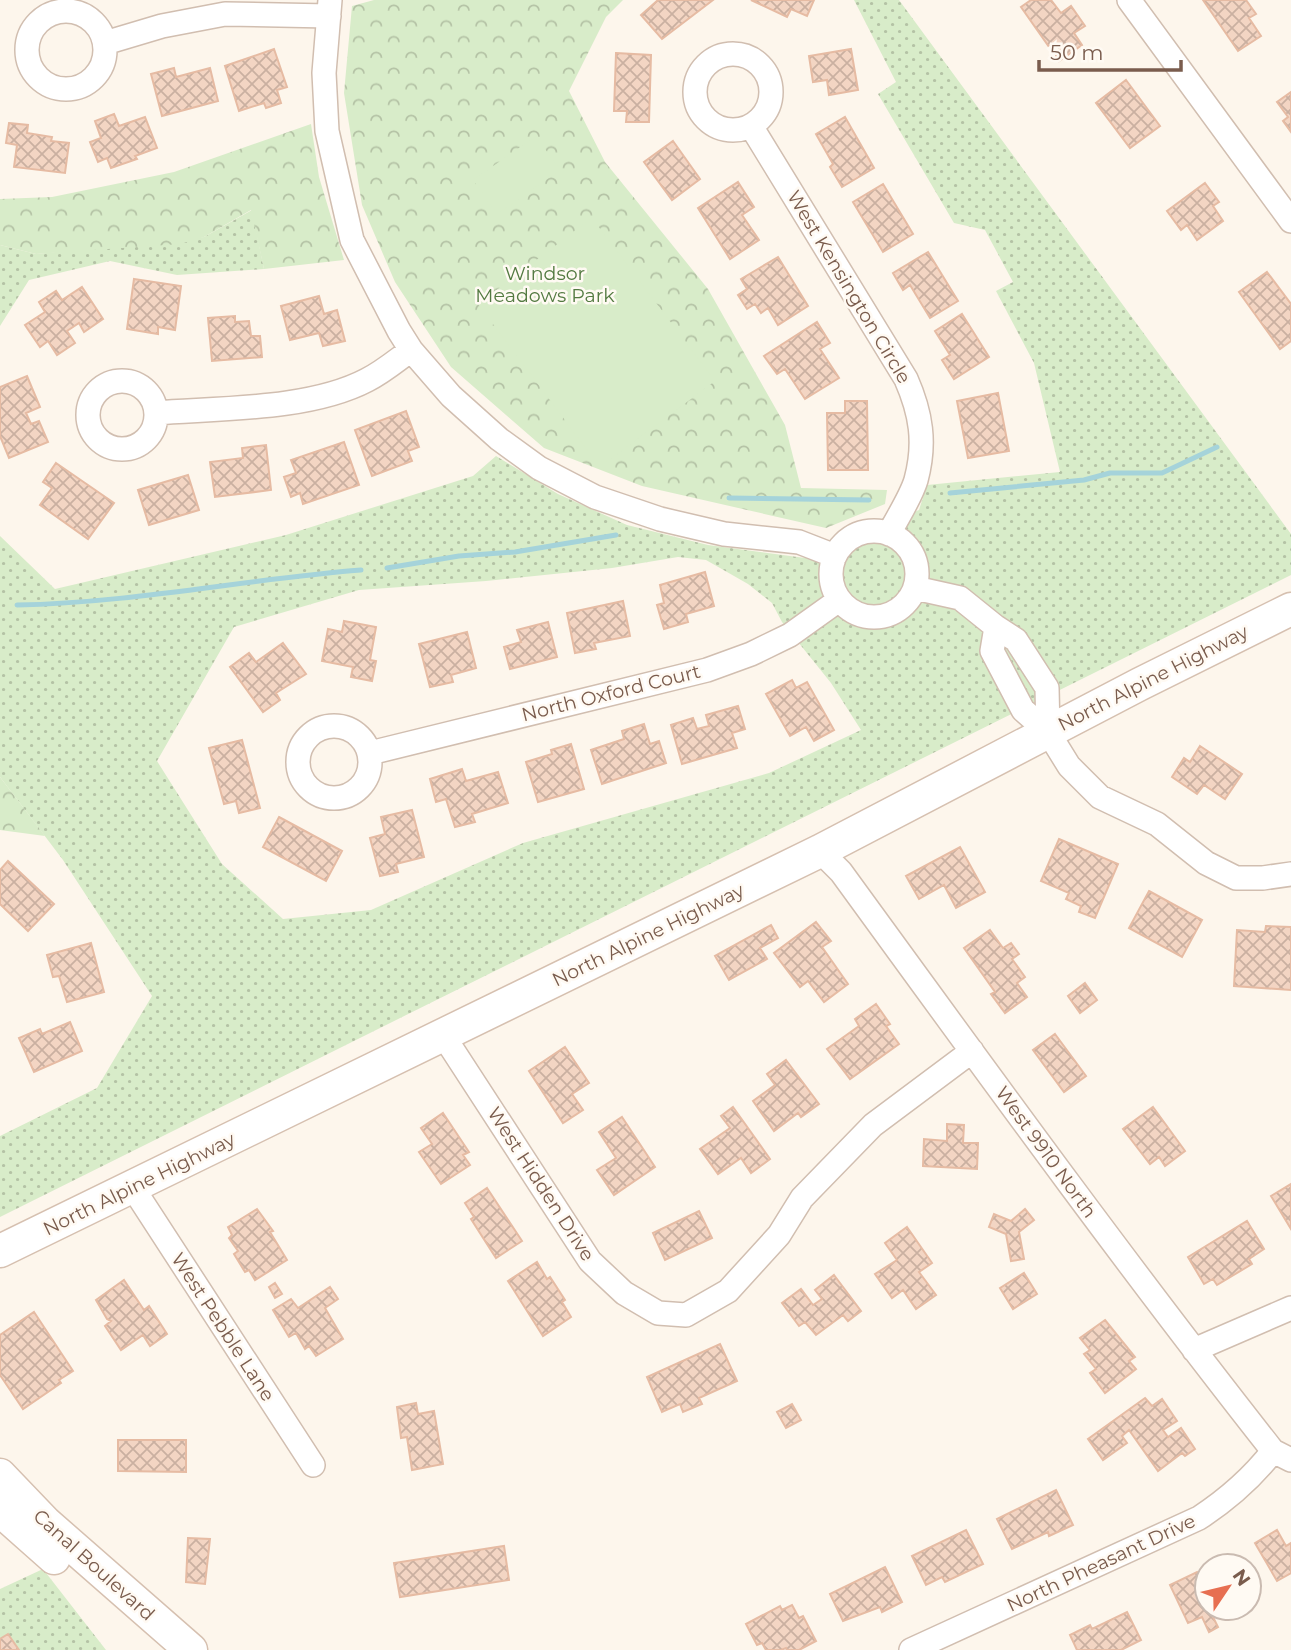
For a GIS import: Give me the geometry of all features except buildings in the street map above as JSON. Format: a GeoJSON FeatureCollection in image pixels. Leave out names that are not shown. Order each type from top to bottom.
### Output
{"type":"FeatureCollection","features":[{"type":"Feature","properties":{"kind":"main road","name":"North Alpine Highway"},"geometry":{"type":"LineString","coordinates":[[0,1251],[820,851],[1291,609]]}},
{"type":"Feature","properties":{"kind":"main road","name":"Canal Boulevard"},"geometry":{"type":"LineString","coordinates":[[0,1475],[46,1523],[191,1650]]}},
{"type":"Feature","properties":{"kind":"main road","name":"Canal Boulevard"},"geometry":{"type":"LineString","coordinates":[[0,1510],[161,1650]]}},
{"type":"Feature","properties":{"kind":"street"},"geometry":{"type":"LineString","coordinates":[[1129,0],[1289,214]]}},
{"type":"Feature","properties":{"kind":"street"},"geometry":{"type":"LineString","coordinates":[[105,43],[162,26],[225,15],[299,13],[330,8],[324,73],[327,131],[352,240],[411,350],[451,396],[499,439],[539,468],[595,496],[660,519],[724,534],[799,542],[835,556]]}},
{"type":"Feature","properties":{"kind":"street","name":"West Kensington Circle"},"geometry":{"type":"LineString","coordinates":[[751,126],[906,379],[917,403],[922,426],[916,482],[889,534]]}},
{"type":"Feature","properties":{"kind":"street"},"geometry":{"type":"LineString","coordinates":[[156,413],[279,403],[329,395],[368,380],[411,350]]}},
{"type":"Feature","properties":{"kind":"street"},"geometry":{"type":"LineString","coordinates":[[878,531],[889,534],[907,547],[913,556],[916,566],[915,588],[902,608],[881,617],[858,614],[839,600],[831,579],[835,556],[848,540],[858,534],[878,531]]}},
{"type":"Feature","properties":{"kind":"street"},"geometry":{"type":"LineString","coordinates":[[915,588],[960,598],[1016,640],[1046,688],[1048,732]]}},
{"type":"Feature","properties":{"kind":"street","name":"North Oxford Court"},"geometry":{"type":"LineString","coordinates":[[370,753],[706,670],[751,654],[790,635],[839,600]]}},
{"type":"Feature","properties":{"kind":"street"},"geometry":{"type":"LineString","coordinates":[[996,627],[992,651],[1023,710],[1048,732],[1069,766],[1100,797],[1157,824],[1206,863],[1236,877],[1263,878],[1291,874]]}},
{"type":"Feature","properties":{"kind":"street","name":"West 9910 North"},"geometry":{"type":"LineString","coordinates":[[820,851],[841,872],[1053,1164],[1194,1350],[1282,1455]]}},
{"type":"Feature","properties":{"kind":"street","name":"West Hidden Drive"},"geometry":{"type":"LineString","coordinates":[[443,1035],[590,1261],[624,1293],[658,1313],[686,1315],[728,1291],[779,1235],[802,1198],[873,1125],[972,1051]]}},
{"type":"Feature","properties":{"kind":"street","name":"West Pebble Lane"},"geometry":{"type":"LineString","coordinates":[[133,1188],[313,1465]]}},
{"type":"Feature","properties":{"kind":"street"},"geometry":{"type":"LineString","coordinates":[[1194,1350],[1291,1308]]}},
{"type":"Feature","properties":{"kind":"street","name":"North Pheasant Drive"},"geometry":{"type":"LineString","coordinates":[[911,1650],[1199,1518],[1228,1499],[1256,1473],[1282,1455]]}},
{"type":"Feature","properties":{"kind":"green space","name":"Windsor Meadows Park"},"geometry":{"type":"Polygon","coordinates":[[[374,0],[623,0],[606,17],[569,91],[605,162],[708,289],[785,425],[801,488],[887,490],[885,504],[826,528],[642,486],[544,448],[451,367],[395,282],[362,205],[344,93],[352,6],[374,0]]]}},
{"type":"Feature","properties":{"kind":"green space"},"geometry":{"type":"Polygon","coordinates":[[[854,0],[899,0],[1291,534],[1291,575],[0,1217],[0,1136],[97,1088],[152,996],[63,860],[0,777],[0,536],[55,589],[286,535],[473,476],[496,456],[558,494],[627,525],[708,545],[805,558],[919,510],[927,485],[1060,472],[1034,363],[996,291],[1013,282],[985,230],[954,223],[878,94],[896,82],[854,0]],[[678,557],[612,568],[359,590],[234,627],[157,761],[222,864],[283,919],[371,910],[523,843],[769,773],[861,730],[831,683],[782,622],[772,603],[748,584],[706,560],[678,557]]]}},
{"type":"Feature","properties":{"kind":"green space"},"geometry":{"type":"Polygon","coordinates":[[[311,124],[319,177],[344,260],[264,269],[251,210],[204,237],[180,244],[36,254],[0,245],[0,199],[52,197],[174,172],[311,124]]]}},
{"type":"Feature","properties":{"kind":"green space"},"geometry":{"type":"Polygon","coordinates":[[[536,136],[560,170],[497,214],[473,180],[536,136]]]}},
{"type":"Feature","properties":{"kind":"green space"},"geometry":{"type":"Polygon","coordinates":[[[252,210],[264,269],[177,275],[110,261],[29,280],[0,326],[0,245],[36,254],[204,237],[252,210]]]}},
{"type":"Feature","properties":{"kind":"green space"},"geometry":{"type":"Polygon","coordinates":[[[592,218],[715,381],[600,467],[478,304],[592,218]]]}},
{"type":"Feature","properties":{"kind":"green space"},"geometry":{"type":"Polygon","coordinates":[[[0,777],[45,836],[0,830],[0,777]]]}},
{"type":"Feature","properties":{"kind":"green space"},"geometry":{"type":"Polygon","coordinates":[[[43,1569],[106,1650],[0,1650],[0,1589],[43,1569]]]}},
{"type":"Feature","properties":{"kind":"waterway"},"geometry":{"type":"LineString","coordinates":[[950,493],[1084,480],[1110,473],[1162,473],[1217,447]]}},
{"type":"Feature","properties":{"kind":"waterway"},"geometry":{"type":"LineString","coordinates":[[729,498],[869,500]]}},
{"type":"Feature","properties":{"kind":"waterway"},"geometry":{"type":"LineString","coordinates":[[387,568],[459,556],[515,552],[616,535]]}},
{"type":"Feature","properties":{"kind":"waterway"},"geometry":{"type":"LineString","coordinates":[[17,605],[103,600],[361,570]]}}]}
